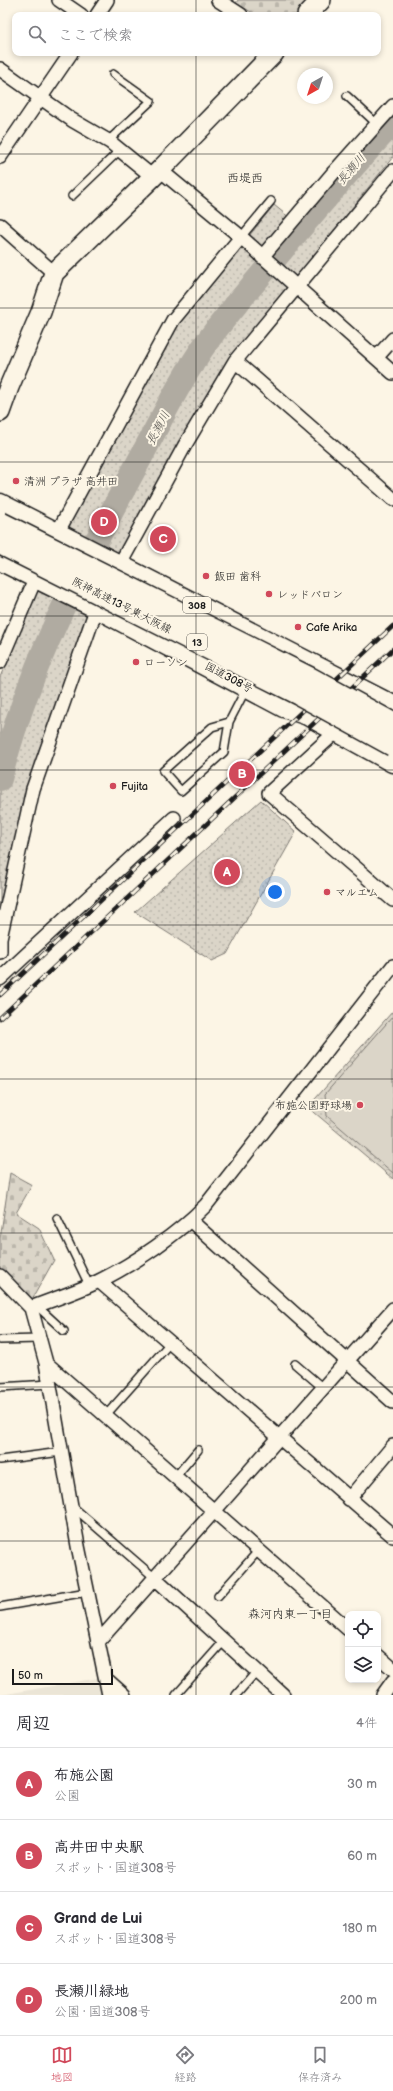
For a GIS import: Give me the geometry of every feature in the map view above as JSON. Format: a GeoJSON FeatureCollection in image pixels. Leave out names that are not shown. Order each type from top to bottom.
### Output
{"type":"FeatureCollection","features":[{"type":"Feature","properties":{"kind":"highway","name":"308"},"geometry":{"type":"LineString","coordinates":[[0,505],[393,707]]}},
{"type":"Feature","properties":{"kind":"highway","name":"阪神高速13号東大阪線"},"geometry":{"type":"LineString","coordinates":[[0,523],[309,678],[393,724]]}},
{"type":"Feature","properties":{"kind":"highway","name":"阪神高速13号東大阪線"},"geometry":{"type":"LineString","coordinates":[[0,543],[300,694],[393,745]]}},
{"type":"Feature","properties":{"kind":"highway","name":"国道308号"},"geometry":{"type":"LineString","coordinates":[[0,559],[97,607],[284,706],[308,714],[393,761]]}},
{"type":"Feature","properties":{"kind":"street"},"geometry":{"type":"LineString","coordinates":[[59,0],[76,12]]}},
{"type":"Feature","properties":{"kind":"street"},"geometry":{"type":"LineString","coordinates":[[99,12],[107,0]]}},
{"type":"Feature","properties":{"kind":"street"},"geometry":{"type":"LineString","coordinates":[[218,0],[236,12]]}},
{"type":"Feature","properties":{"kind":"street"},"geometry":{"type":"LineString","coordinates":[[310,12],[320,0]]}},
{"type":"Feature","properties":{"kind":"street"},"geometry":{"type":"LineString","coordinates":[[0,156],[69,56]]}},
{"type":"Feature","properties":{"kind":"street"},"geometry":{"type":"LineString","coordinates":[[0,412],[4,384],[41,312],[54,273],[157,174],[271,56]]}},
{"type":"Feature","properties":{"kind":"street"},"geometry":{"type":"LineString","coordinates":[[0,69],[72,120],[108,141],[157,174],[241,237],[267,262],[393,373]]}},
{"type":"Feature","properties":{"kind":"street"},"geometry":{"type":"LineString","coordinates":[[267,262],[393,106]]}},
{"type":"Feature","properties":{"kind":"street"},"geometry":{"type":"LineString","coordinates":[[119,566],[185,445],[235,361],[393,171]]}},
{"type":"Feature","properties":{"kind":"street"},"geometry":{"type":"LineString","coordinates":[[0,225],[54,273]]}},
{"type":"Feature","properties":{"kind":"street"},"geometry":{"type":"LineString","coordinates":[[56,535],[173,320],[241,237]]}},
{"type":"Feature","properties":{"kind":"street"},"geometry":{"type":"LineString","coordinates":[[376,358],[393,339]]}},
{"type":"Feature","properties":{"kind":"street"},"geometry":{"type":"LineString","coordinates":[[235,361],[393,499]]}},
{"type":"Feature","properties":{"kind":"street"},"geometry":{"type":"LineString","coordinates":[[0,662],[36,577]]}},
{"type":"Feature","properties":{"kind":"street"},"geometry":{"type":"LineString","coordinates":[[0,952],[0,938],[33,789],[97,607]]}},
{"type":"Feature","properties":{"kind":"street"},"geometry":{"type":"LineString","coordinates":[[338,730],[269,793],[391,895]]}},
{"type":"Feature","properties":{"kind":"street"},"geometry":{"type":"LineString","coordinates":[[0,979],[174,818]]}},
{"type":"Feature","properties":{"kind":"street"},"geometry":{"type":"LineString","coordinates":[[34,1307],[94,1283],[138,1257],[191,1221],[206,1205],[393,966]]}},
{"type":"Feature","properties":{"kind":"street"},"geometry":{"type":"LineString","coordinates":[[191,1221],[393,1402]]}},
{"type":"Feature","properties":{"kind":"street"},"geometry":{"type":"LineString","coordinates":[[0,1276],[34,1307],[39,1339],[50,1384],[70,1504],[109,1695]]}},
{"type":"Feature","properties":{"kind":"street"},"geometry":{"type":"LineString","coordinates":[[94,1283],[170,1343],[349,1499],[392,1532]]}},
{"type":"Feature","properties":{"kind":"street"},"geometry":{"type":"LineString","coordinates":[[98,1642],[393,1309]]}},
{"type":"Feature","properties":{"kind":"street"},"geometry":{"type":"LineString","coordinates":[[46,1363],[215,1510],[345,1626]]}},
{"type":"Feature","properties":{"kind":"street"},"geometry":{"type":"LineString","coordinates":[[349,1499],[393,1446]]}},
{"type":"Feature","properties":{"kind":"street"},"geometry":{"type":"LineString","coordinates":[[155,1578],[283,1695]]}},
{"type":"Feature","properties":{"kind":"street"},"geometry":{"type":"LineString","coordinates":[[381,1659],[393,1669]]}},
{"type":"Feature","properties":{"kind":"street"},"geometry":{"type":"LineString","coordinates":[[106,1679],[124,1695]]}},
{"type":"Feature","properties":{"kind":"street"},"geometry":{"type":"LineString","coordinates":[[382,1695],[393,1681]]}},
{"type":"Feature","properties":{"kind":"lane"},"geometry":{"type":"LineString","coordinates":[[108,141],[151,101],[113,74]]}},
{"type":"Feature","properties":{"kind":"lane"},"geometry":{"type":"LineString","coordinates":[[347,96],[377,124]]}},
{"type":"Feature","properties":{"kind":"lane"},"geometry":{"type":"LineString","coordinates":[[72,196],[120,150]]}},
{"type":"Feature","properties":{"kind":"lane"},"geometry":{"type":"LineString","coordinates":[[241,237],[271,201]]}},
{"type":"Feature","properties":{"kind":"lane"},"geometry":{"type":"LineString","coordinates":[[229,722],[212,727],[163,771],[181,790],[224,752],[229,722],[259,662],[267,641]]}},
{"type":"Feature","properties":{"kind":"lane"},"geometry":{"type":"LineString","coordinates":[[57,1218],[94,1283]]}},
{"type":"Feature","properties":{"kind":"lane"},"geometry":{"type":"LineString","coordinates":[[34,1307],[64,1331]]}},
{"type":"Feature","properties":{"kind":"lane"},"geometry":{"type":"LineString","coordinates":[[0,1340],[39,1339]]}},
{"type":"Feature","properties":{"kind":"lane"},"geometry":{"type":"LineString","coordinates":[[106,1416],[170,1343]]}},
{"type":"Feature","properties":{"kind":"lane"},"geometry":{"type":"LineString","coordinates":[[295,1364],[323,1388]]}},
{"type":"Feature","properties":{"kind":"lane"},"geometry":{"type":"LineString","coordinates":[[0,1387],[50,1384]]}},
{"type":"Feature","properties":{"kind":"lane"},"geometry":{"type":"LineString","coordinates":[[176,1476],[198,1450]]}},
{"type":"Feature","properties":{"kind":"lane"},"geometry":{"type":"LineString","coordinates":[[0,1460],[61,1452]]}},
{"type":"Feature","properties":{"kind":"lane"},"geometry":{"type":"LineString","coordinates":[[70,1504],[155,1578]]}},
{"type":"Feature","properties":{"kind":"lane"},"geometry":{"type":"LineString","coordinates":[[218,1596],[259,1550]]}},
{"type":"Feature","properties":{"kind":"lane"},"geometry":{"type":"LineString","coordinates":[[0,1607],[88,1592]]}},
{"type":"Feature","properties":{"kind":"lane"},"geometry":{"type":"LineString","coordinates":[[176,1695],[224,1641]]}},
{"type":"Feature","properties":{"kind":"lane"},"geometry":{"type":"LineString","coordinates":[[236,1695],[257,1671]]}},
{"type":"Feature","properties":{"kind":"shaded area"},"geometry":{"type":"Polygon","coordinates":[[[98,1678],[102,1695],[1,1695],[98,1678]]]}},
{"type":"Feature","properties":{"kind":"green space"},"geometry":{"type":"Polygon","coordinates":[[[238,0],[310,0],[300,12],[251,12],[236,3],[238,0]]]}},
{"type":"Feature","properties":{"kind":"green space"},"geometry":{"type":"Polygon","coordinates":[[[393,119],[393,157],[231,358],[91,611],[0,914],[0,677],[61,537],[181,320],[274,205],[296,223],[365,146],[393,119]]]}},
{"type":"Feature","properties":{"kind":"green space"},"geometry":{"type":"Polygon","coordinates":[[[261,800],[296,832],[227,954],[212,961],[135,912],[261,800]]]}},
{"type":"Feature","properties":{"kind":"green space","name":"布施公園野球場"},"geometry":{"type":"Polygon","coordinates":[[[393,1011],[393,1179],[308,1107],[393,1011]]]}},
{"type":"Feature","properties":{"kind":"green space","name":"布施公園野球場"},"geometry":{"type":"Polygon","coordinates":[[[393,1016],[393,1173],[327,1116],[325,1094],[393,1016]]]}},
{"type":"Feature","properties":{"kind":"green space"},"geometry":{"type":"Polygon","coordinates":[[[10,1173],[32,1185],[16,1213],[39,1228],[54,1260],[31,1301],[0,1271],[0,1239],[10,1173]]]}},
{"type":"Feature","properties":{"kind":"waterway","name":"長瀬川"},"geometry":{"type":"LineString","coordinates":[[0,779],[25,697],[57,620],[94,545],[188,370],[209,339],[236,305],[337,185],[393,123]]}},
{"type":"Feature","properties":{"kind":"railway"},"geometry":{"type":"LineString","coordinates":[[0,995],[393,626]]}},
{"type":"Feature","properties":{"kind":"railway"},"geometry":{"type":"LineString","coordinates":[[0,1018],[393,649]]}},
{"type":"Feature","properties":{"kind":"place","name":"清洲 プラザ 高井田"},"geometry":{"type":"Point","coordinates":[16,481]}},
{"type":"Feature","properties":{"kind":"place","name":"長瀬川緑地"},"geometry":{"type":"Point","coordinates":[104,522]}},
{"type":"Feature","properties":{"kind":"place","name":"Grand de Lui"},"geometry":{"type":"Point","coordinates":[163,539]}},
{"type":"Feature","properties":{"kind":"place","name":"飯田 歯科"},"geometry":{"type":"Point","coordinates":[206,576]}},
{"type":"Feature","properties":{"kind":"place","name":"レッドバロン"},"geometry":{"type":"Point","coordinates":[269,594]}},
{"type":"Feature","properties":{"kind":"place","name":"Cafe Arika"},"geometry":{"type":"Point","coordinates":[298,627]}},
{"type":"Feature","properties":{"kind":"place","name":"ローソン"},"geometry":{"type":"Point","coordinates":[136,662]}},
{"type":"Feature","properties":{"kind":"place","name":"高井田中央駅"},"geometry":{"type":"Point","coordinates":[242,774]}},
{"type":"Feature","properties":{"kind":"place","name":"Fujita"},"geometry":{"type":"Point","coordinates":[113,786]}},
{"type":"Feature","properties":{"kind":"place","name":"布施公園"},"geometry":{"type":"Point","coordinates":[227,872]}},
{"type":"Feature","properties":{"kind":"place","name":"マルエム"},"geometry":{"type":"Point","coordinates":[327,892]}},
{"type":"Feature","properties":{"kind":"place","name":"布施公園野球場"},"geometry":{"type":"Point","coordinates":[360,1105]}},
{"type":"Feature","properties":{"kind":"district","name":"西堤西"},"geometry":{"type":"Point","coordinates":[245,178]}},
{"type":"Feature","properties":{"kind":"district","name":"森河内東一丁目"},"geometry":{"type":"Point","coordinates":[290,1614]}}]}
